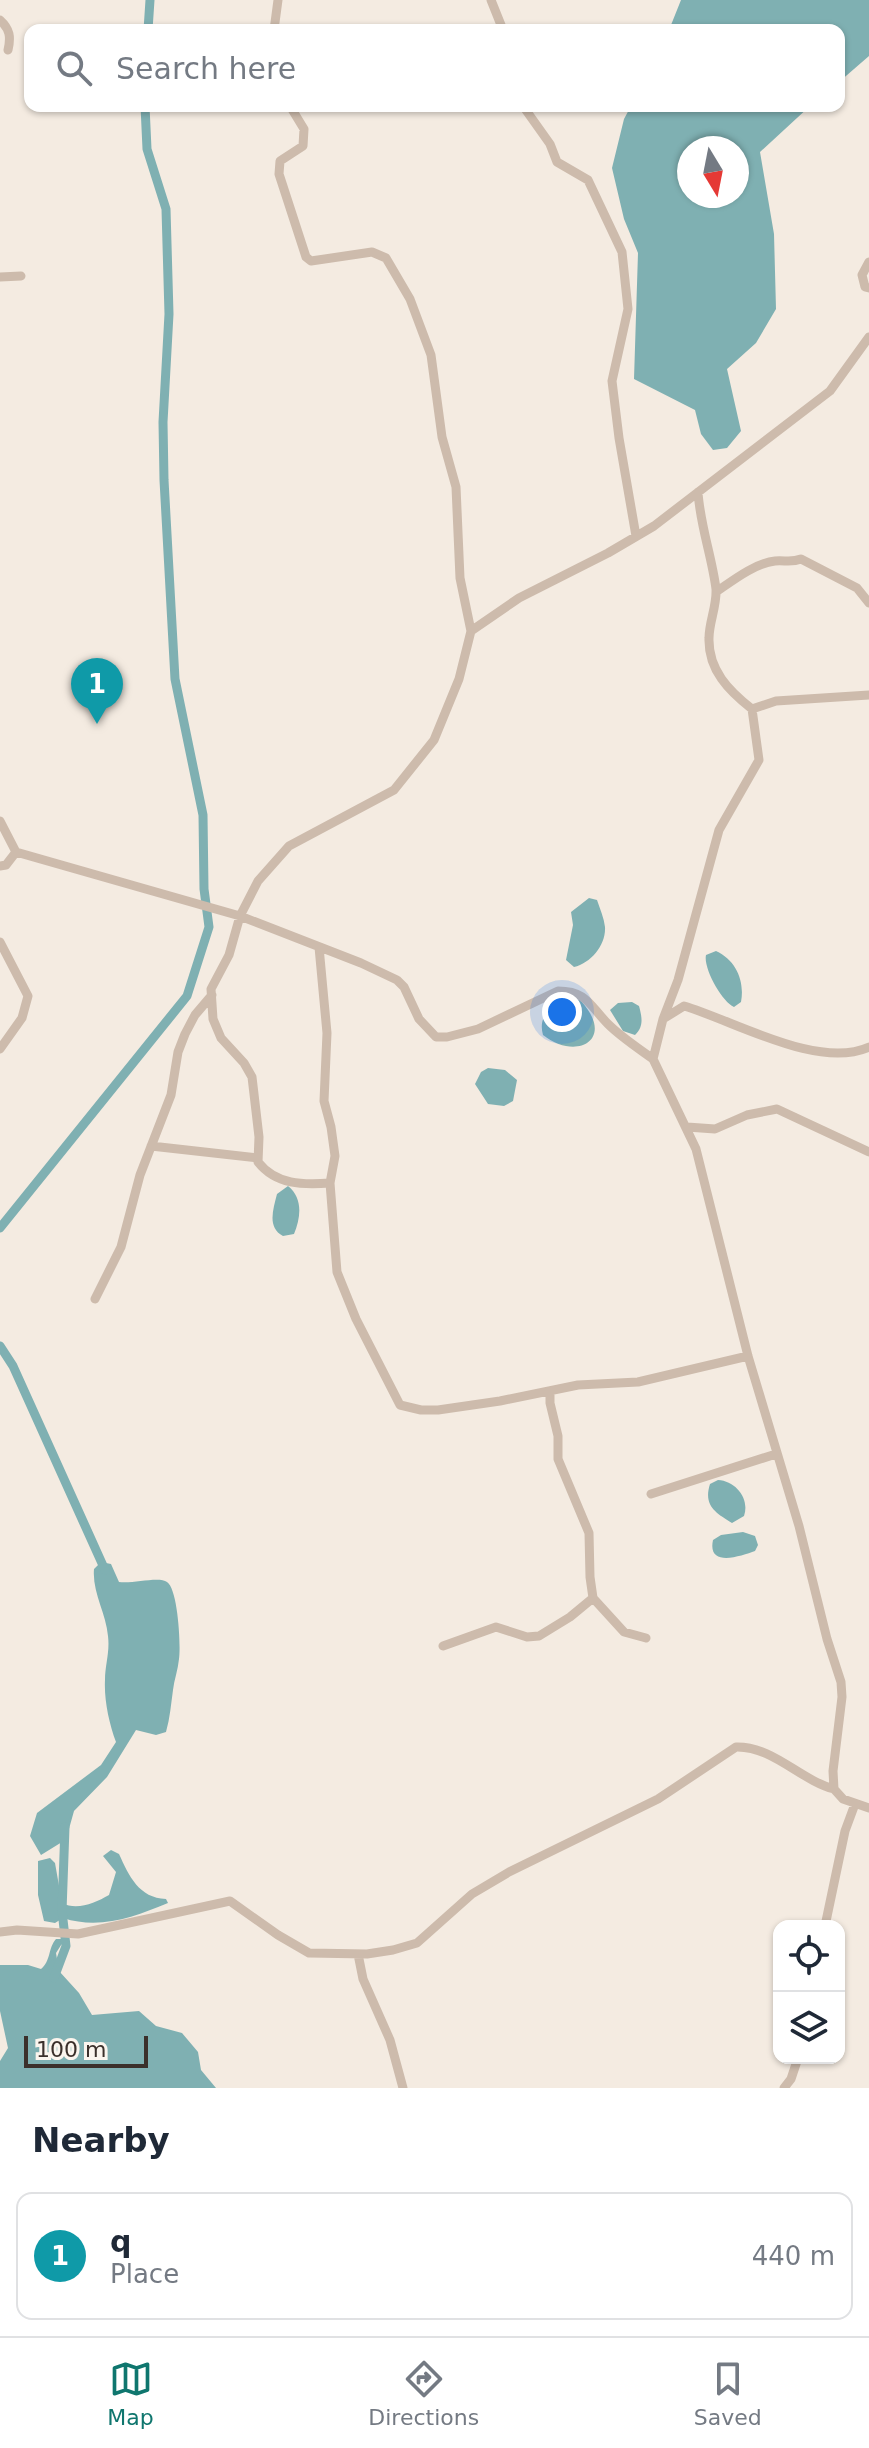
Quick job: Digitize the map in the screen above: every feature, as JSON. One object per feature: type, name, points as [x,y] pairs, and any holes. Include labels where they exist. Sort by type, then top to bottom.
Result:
[{"type":"street","points":[[275,24],[278,0]]},
{"type":"street","points":[[491,0],[501,24]]},
{"type":"street","points":[[0,20],[11,38],[8,50]]},
{"type":"street","points":[[294,112],[304,129],[303,146],[280,161],[279,174],[306,257],[311,261],[372,252],[386,258],[410,299],[431,355],[442,437],[456,487],[460,578],[471,631],[459,679],[434,740],[394,790],[289,846],[258,881],[240,916],[229,955],[211,989],[213,1019],[221,1038],[244,1063],[252,1077],[259,1137],[258,1162],[268,1175],[283,1181],[330,1183]]},
{"type":"street","points":[[527,112],[550,144],[557,162],[588,180],[622,252],[628,309],[612,381],[636,536]]},
{"type":"street","points":[[869,262],[862,275],[865,287],[869,288]]},
{"type":"street","points":[[0,277],[21,276]]},
{"type":"street","points":[[471,631],[519,598],[636,536],[698,492],[830,391],[869,337]]},
{"type":"street","points":[[653,1059],[719,830],[759,760],[752,709],[729,691],[717,673],[709,640],[716,592],[698,492]]},
{"type":"street","points":[[716,592],[762,565],[775,561],[791,563],[801,559],[857,588],[869,603]]},
{"type":"street","points":[[752,709],[776,701],[869,695]]},
{"type":"street","points":[[0,821],[16,852],[240,916],[397,980],[404,987],[425,1028],[436,1037],[478,1029],[558,991],[571,991],[583,996],[608,1025],[653,1059],[696,1149],[748,1356],[799,1526],[841,1682],[834,1789]]},
{"type":"street","points":[[0,866],[6,865],[16,852]]},
{"type":"street","points":[[0,942],[28,996],[22,1018],[0,1049]]},
{"type":"street","points":[[319,947],[327,1033],[324,1101],[335,1156],[330,1183],[337,1272],[356,1319],[400,1405],[438,1410],[578,1385],[638,1382],[748,1356]]},
{"type":"street","points":[[95,1299],[121,1247],[140,1175],[171,1095],[178,1052],[195,1015],[212,995]]},
{"type":"street","points":[[663,1019],[684,1006],[816,1052],[849,1053],[869,1047]]},
{"type":"street","points":[[687,1127],[715,1129],[747,1115],[777,1109],[869,1152]]},
{"type":"street","points":[[151,1146],[258,1158]]},
{"type":"street","points":[[550,1391],[558,1436],[558,1459],[589,1533],[593,1598],[624,1632],[646,1638]]},
{"type":"street","points":[[651,1494],[776,1454]]},
{"type":"street","points":[[443,1646],[496,1627],[527,1637],[539,1636],[593,1598]]},
{"type":"street","points":[[0,1932],[17,1930],[78,1934],[230,1901],[309,1953],[358,1954],[393,1950],[417,1943],[472,1894],[532,1858],[658,1799],[736,1747],[749,1747],[766,1754],[817,1785],[834,1789],[843,1799],[869,1808]]},
{"type":"street","points":[[826,1920],[845,1831],[855,1804]]},
{"type":"street","points":[[358,1954],[363,1979],[390,2040],[403,2088]]},
{"type":"street","points":[[784,2088],[796,2064]]},
{"type":"water","points":[[681,0],[869,0],[869,56],[845,77],[845,24],[671,24]]},
{"type":"water","points":[[628,112],[803,112],[760,152],[774,234],[776,309],[756,343],[727,369],[741,431],[727,448],[713,450],[701,434],[695,410],[634,379],[638,253],[624,219],[612,168]]},
{"type":"water","points":[[589,898],[597,900],[605,934],[596,952],[586,962],[574,967],[566,960],[573,925],[571,912]]},
{"type":"water","points":[[716,951],[729,960],[738,972],[742,994],[741,1002],[734,1007],[719,992],[707,968],[706,955]]},
{"type":"water","points":[[580,1000],[595,1026],[594,1035],[579,1046],[556,1043],[543,1035],[542,1028],[542,1021],[549,1011],[559,1003]]},
{"type":"water","points":[[632,1002],[639,1006],[641,1018],[640,1029],[635,1035],[623,1031],[610,1010],[618,1003]]},
{"type":"water","points":[[488,1068],[505,1070],[517,1080],[513,1101],[504,1106],[488,1104],[475,1084],[481,1072]]},
{"type":"water","points":[[288,1186],[296,1196],[299,1215],[294,1234],[283,1236],[275,1228],[273,1212],[277,1194]]},
{"type":"water","points":[[718,1480],[736,1487],[745,1503],[744,1516],[732,1523],[712,1508],[708,1498],[710,1484]]},
{"type":"water","points":[[743,1532],[755,1536],[758,1545],[755,1551],[726,1558],[715,1554],[713,1540],[721,1535]]},
{"type":"water","points":[[101,1562],[111,1564],[119,1582],[163,1580],[171,1587],[178,1618],[180,1652],[166,1732],[156,1735],[136,1730],[107,1777],[74,1811],[67,1836],[41,1855],[30,1836],[37,1813],[101,1765],[116,1742],[105,1695],[108,1636],[94,1578],[94,1569]]},
{"type":"water","points":[[111,1850],[119,1854],[131,1878],[142,1890],[166,1899],[168,1903],[130,1917],[104,1922],[63,1918],[55,1923],[44,1921],[38,1895],[38,1861],[50,1858],[55,1863],[62,1903],[80,1906],[109,1895],[116,1872],[103,1856]]},
{"type":"water","points":[[56,1939],[63,1942],[56,1953],[59,1971],[79,1993],[92,2015],[139,2011],[156,2026],[182,2033],[198,2052],[201,2070],[216,2088],[0,2088],[0,2061],[8,2048],[0,2011],[0,1965],[28,1965],[41,1969]]},
{"type":"waterway","points":[[148,24],[150,0]]},
{"type":"waterway","points":[[0,1228],[187,996],[209,927],[204,889],[203,815],[175,679],[164,480],[163,422],[169,314],[166,209],[147,149],[145,112]]},
{"type":"waterway","points":[[0,1346],[13,1366],[105,1570]]},
{"type":"waterway","points":[[54,1978],[66,1946],[62,1911],[65,1827]]},
{"type":"place","name":"q","points":[[97,724]]}]
